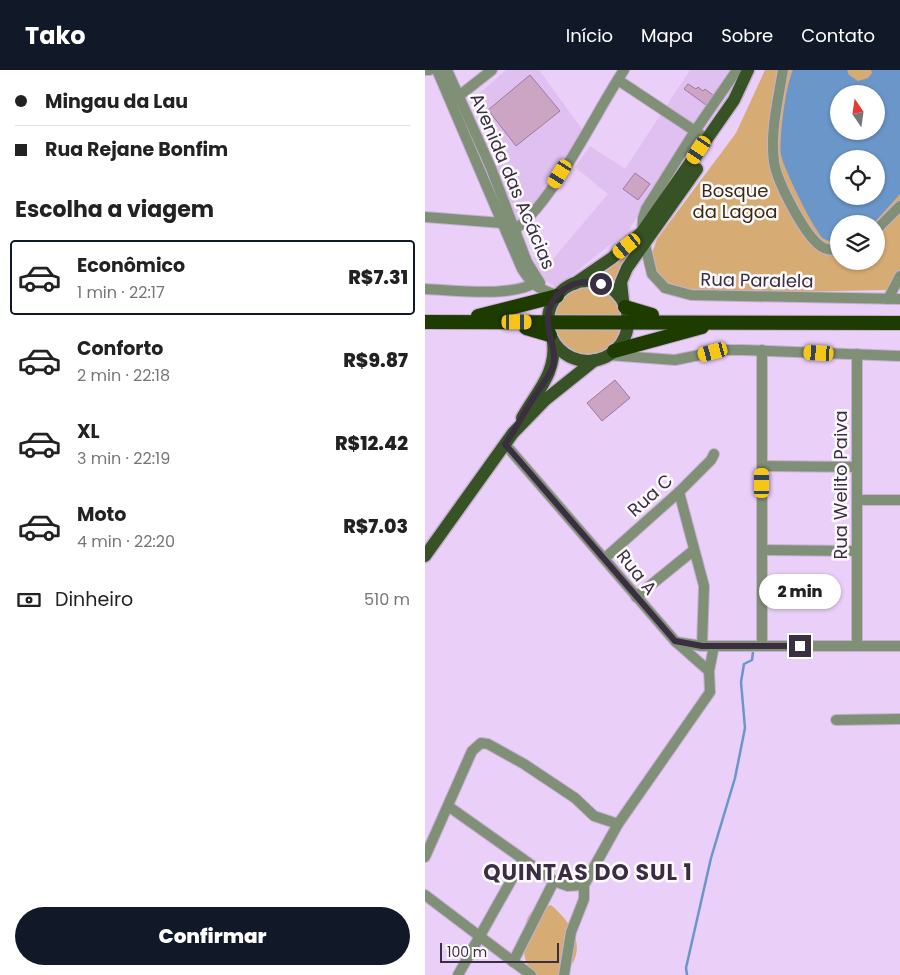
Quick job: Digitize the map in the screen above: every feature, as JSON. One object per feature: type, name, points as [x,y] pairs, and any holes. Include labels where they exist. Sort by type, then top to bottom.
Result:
[{"type":"highway","points":[[429,322],[499,312],[559,294]]},
{"type":"highway","points":[[429,322],[550,333],[625,310],[649,315],[730,321],[900,323]]},
{"type":"highway","points":[[611,354],[685,331],[730,321]]},
{"type":"main road","points":[[513,433],[545,400],[595,360],[611,354],[626,334],[623,276],[643,237],[734,100],[748,70]]},
{"type":"main road","points":[[425,556],[513,433],[551,370],[554,357],[550,333],[550,308],[559,294],[643,237],[680,195],[747,93],[757,70]]},
{"type":"main road","points":[[574,284],[588,281],[601,284],[613,290],[625,310]]},
{"type":"main road","points":[[550,333],[562,352],[574,359],[595,360]]},
{"type":"street","points":[[425,70],[430,70]]},
{"type":"street","name":"Avenida das Acácias","points":[[437,70],[456,98],[511,233],[527,262],[535,283],[559,294]]},
{"type":"street","name":"Avenida das Acácias","points":[[447,70],[502,223],[511,233]]},
{"type":"street","points":[[456,98],[492,70]]},
{"type":"street","points":[[511,233],[551,189],[624,70]]},
{"type":"street","points":[[643,237],[646,209],[695,131],[737,70]]},
{"type":"street","points":[[783,70],[773,142],[774,164],[801,222],[813,240],[824,248],[830,249]]},
{"type":"street","points":[[618,80],[707,139]]},
{"type":"street","points":[[885,221],[900,206]]},
{"type":"street","points":[[425,217],[502,223]]},
{"type":"street","name":"Rua Paralela","points":[[643,237],[652,274],[665,288],[678,293],[719,296],[900,299]]},
{"type":"street","points":[[888,299],[900,276]]},
{"type":"street","points":[[425,289],[505,290],[535,283]]},
{"type":"street","points":[[611,354],[675,360],[724,350],[900,356]]},
{"type":"street","points":[[762,350],[762,645]]},
{"type":"street","name":"Rua Welito Paiva","points":[[857,354],[857,646]]},
{"type":"street","name":"Rua A","points":[[505,444],[675,641],[709,671]]},
{"type":"street","name":"Rua C","points":[[605,558],[679,492],[711,460],[714,454]]},
{"type":"street","points":[[762,466],[857,467]]},
{"type":"street","points":[[679,492],[704,586],[702,646]]},
{"type":"street","points":[[857,500],[900,500]]},
{"type":"street","points":[[636,597],[694,550]]},
{"type":"street","points":[[762,550],[857,551]]},
{"type":"street","points":[[675,641],[702,646],[900,646]]},
{"type":"street","points":[[564,975],[571,932],[584,899],[583,885],[618,824],[707,698],[711,685],[709,671],[714,646]]},
{"type":"street","points":[[836,720],[900,719]]},
{"type":"street","points":[[425,857],[472,751],[481,742],[488,744],[539,774],[575,798],[594,816],[618,824]]},
{"type":"street","points":[[448,806],[522,861],[554,881],[568,886],[583,885]]},
{"type":"street","points":[[458,975],[522,861]]},
{"type":"street","points":[[513,962],[554,881]]},
{"type":"street","points":[[425,895],[479,938],[531,975]]},
{"type":"shaded area","points":[[506,70],[539,70],[587,136],[520,227],[472,100]]},
{"type":"shaded area","points":[[690,70],[737,70],[629,229],[556,288],[542,278],[533,256],[548,265],[608,194],[575,167],[590,146],[625,169]]},
{"type":"green space","name":"Bosque da Lagoa","points":[[765,70],[900,70],[900,277],[896,286],[886,290],[788,292],[680,289],[670,285],[655,273],[652,253],[657,239],[736,133]]},
{"type":"green space","points":[[638,240],[619,293],[600,281],[588,279]]},
{"type":"green space","points":[[585,286],[604,290],[618,303],[622,315],[552,316],[553,310],[563,296],[568,292]]},
{"type":"green space","points":[[551,327],[624,327],[614,345],[597,355],[588,356],[578,355],[560,345]]},
{"type":"green space","points":[[551,905],[571,928],[577,943],[577,950],[574,960],[564,975],[536,975],[528,966],[524,953],[525,927],[530,913],[535,909]]},
{"type":"water","points":[[793,70],[847,70],[849,75],[858,81],[868,78],[872,73],[871,70],[900,70],[900,194],[881,215],[830,215],[830,241],[824,239],[799,198],[781,154],[782,124]]},
{"type":"building","points":[[530,75],[560,111],[516,146],[488,110]]},
{"type":"building","points":[[688,84],[696,89],[698,87],[703,91],[705,89],[713,95],[706,105],[684,89]]},
{"type":"building","points":[[635,173],[650,184],[638,200],[623,189]]},
{"type":"building","points":[[615,380],[630,398],[602,421],[587,403]]},
{"type":"waterway","points":[[687,975],[686,968],[711,858],[735,778],[745,728],[741,682],[744,664],[752,660],[753,652]]},
{"type":"district","name":"QUINTAS DO SUL 1","points":[[588,872]]},
{"type":"route","points":[[601,284],[588,281],[574,284],[562,291],[553,302],[548,315],[554,350],[551,370],[505,444],[675,641],[702,646],[800,646]]}]
